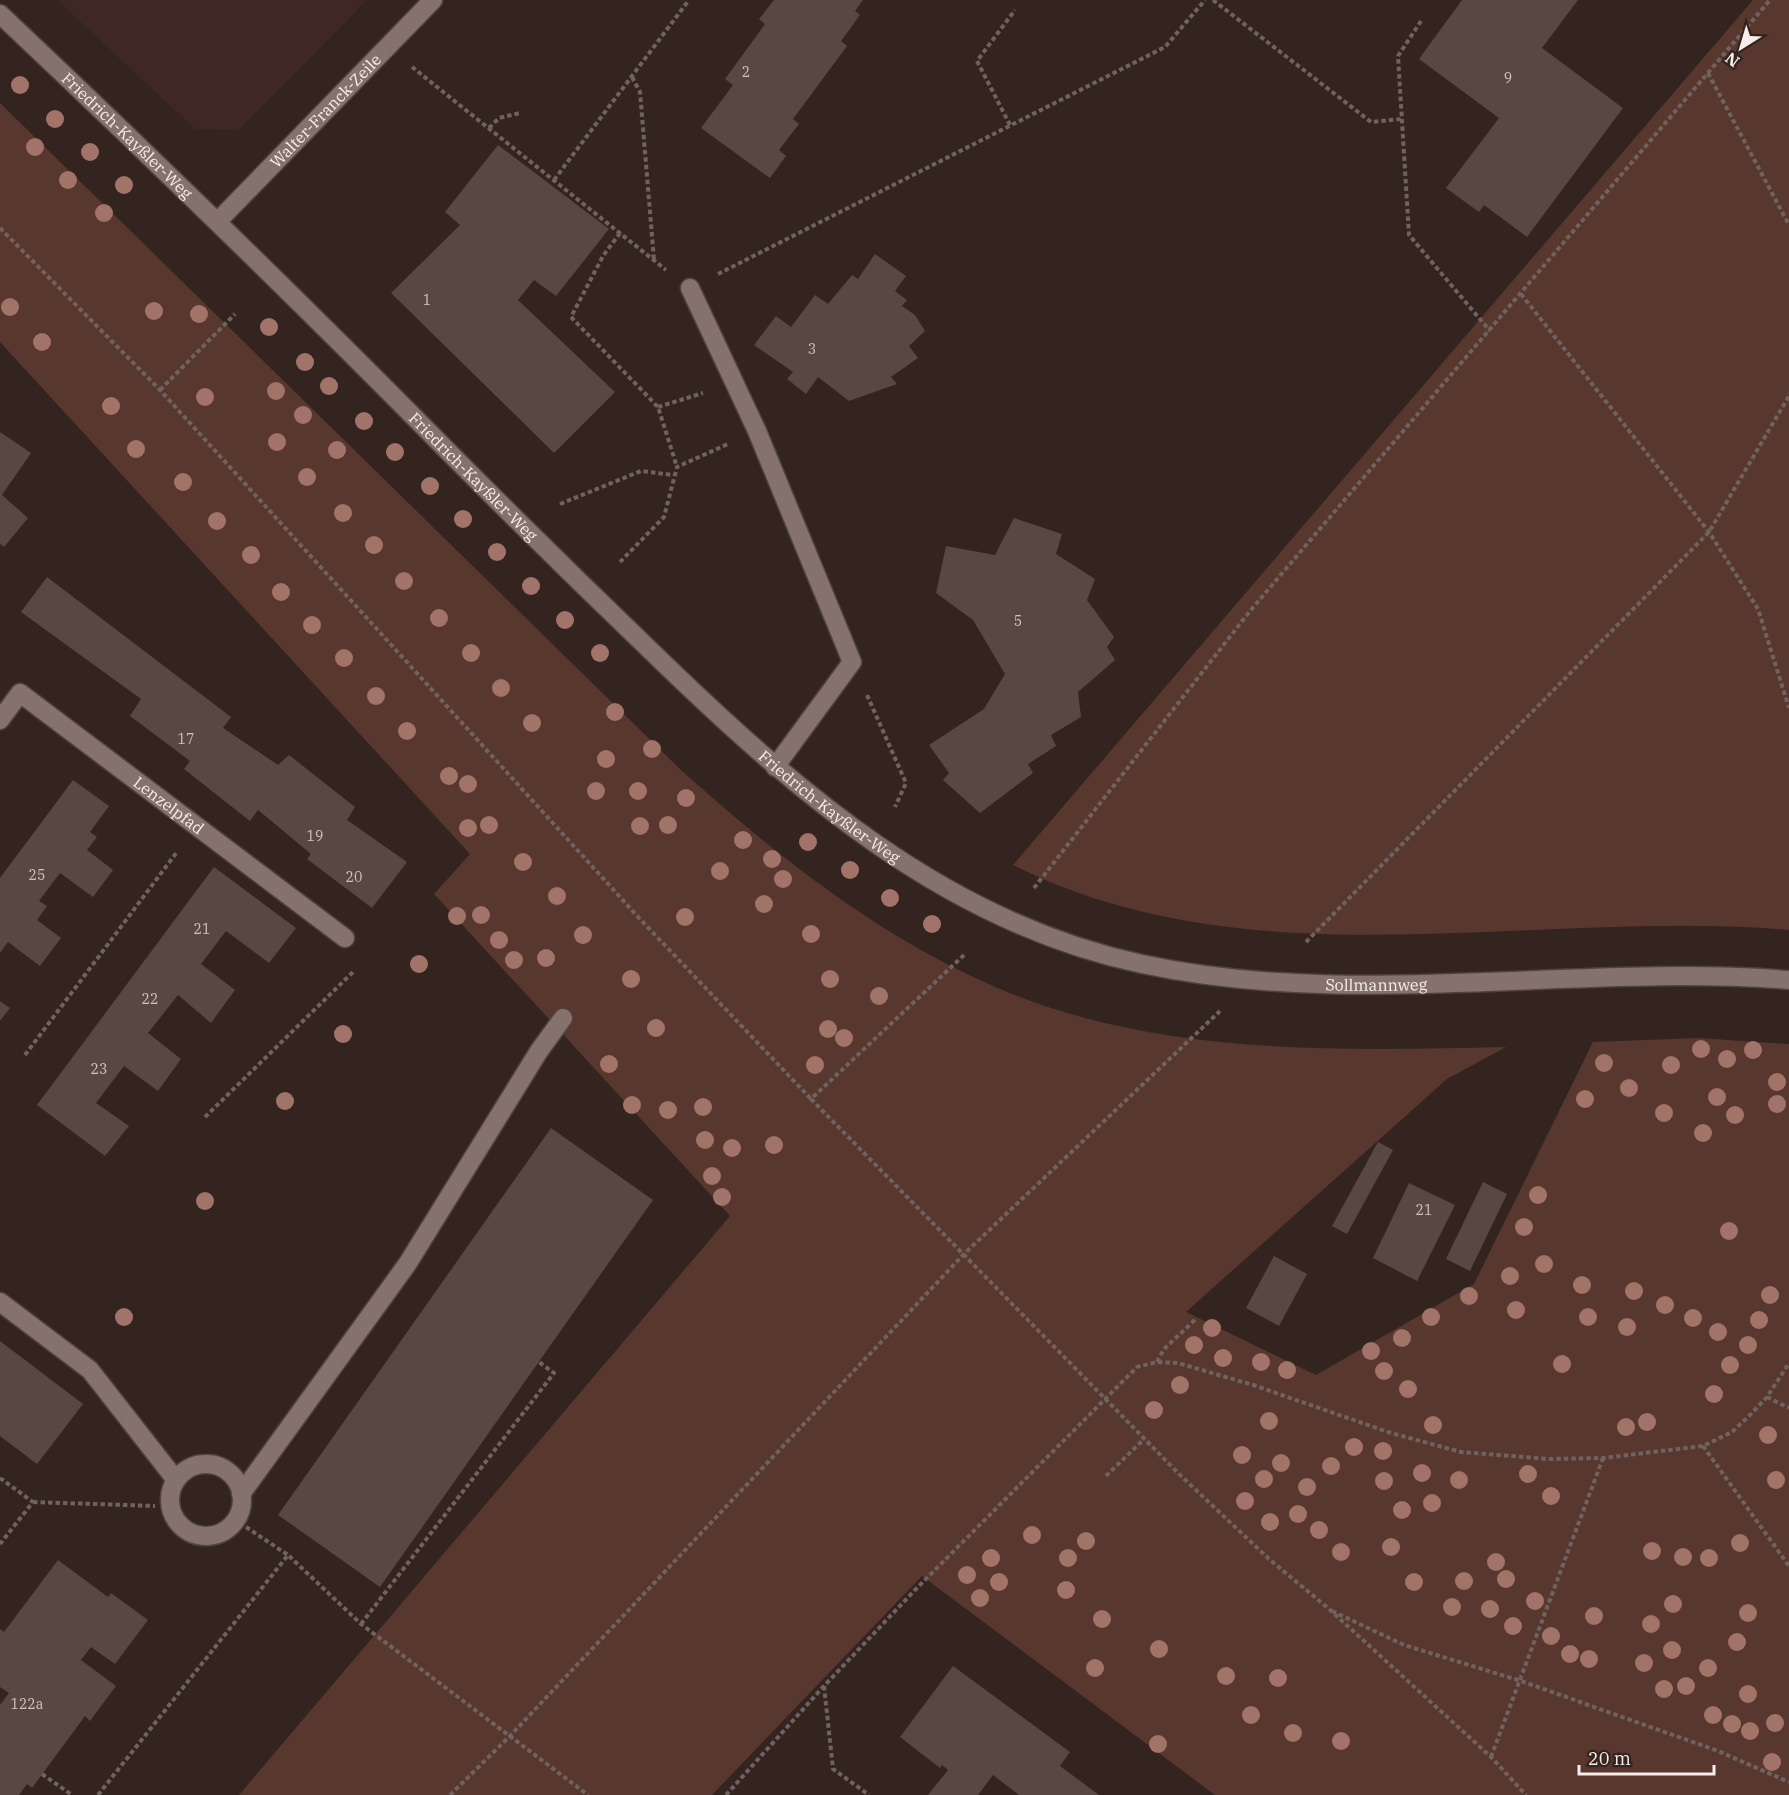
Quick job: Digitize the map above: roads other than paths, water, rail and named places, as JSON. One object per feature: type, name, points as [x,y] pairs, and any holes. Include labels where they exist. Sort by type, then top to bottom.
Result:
[{"type":"street","name":"Walter-Franck-Zeile","points":[[218,221],[433,0]]},
{"type":"street","name":"Friedrich-Kayßler-Weg","points":[[0,14],[218,221],[560,564],[775,767],[870,841],[974,905]]},
{"type":"street","points":[[690,288],[757,431],[852,662],[775,767]]},
{"type":"street","name":"Lenzelpfad","points":[[0,720],[20,693],[345,938]]},
{"type":"street","name":"Sollmannweg","points":[[974,905],[1041,935],[1094,953],[1147,966],[1253,979],[1351,986],[1668,974],[1789,980]]},
{"type":"street","points":[[241,1494],[408,1263],[539,1051],[563,1018]]},
{"type":"street","points":[[0,1302],[90,1370],[176,1480]]},
{"type":"street","points":[[208,1464],[230,1473],[241,1494],[242,1503],[236,1521],[216,1534],[192,1533],[182,1527],[171,1507],[170,1497],[176,1480],[196,1465],[208,1464]]}]
